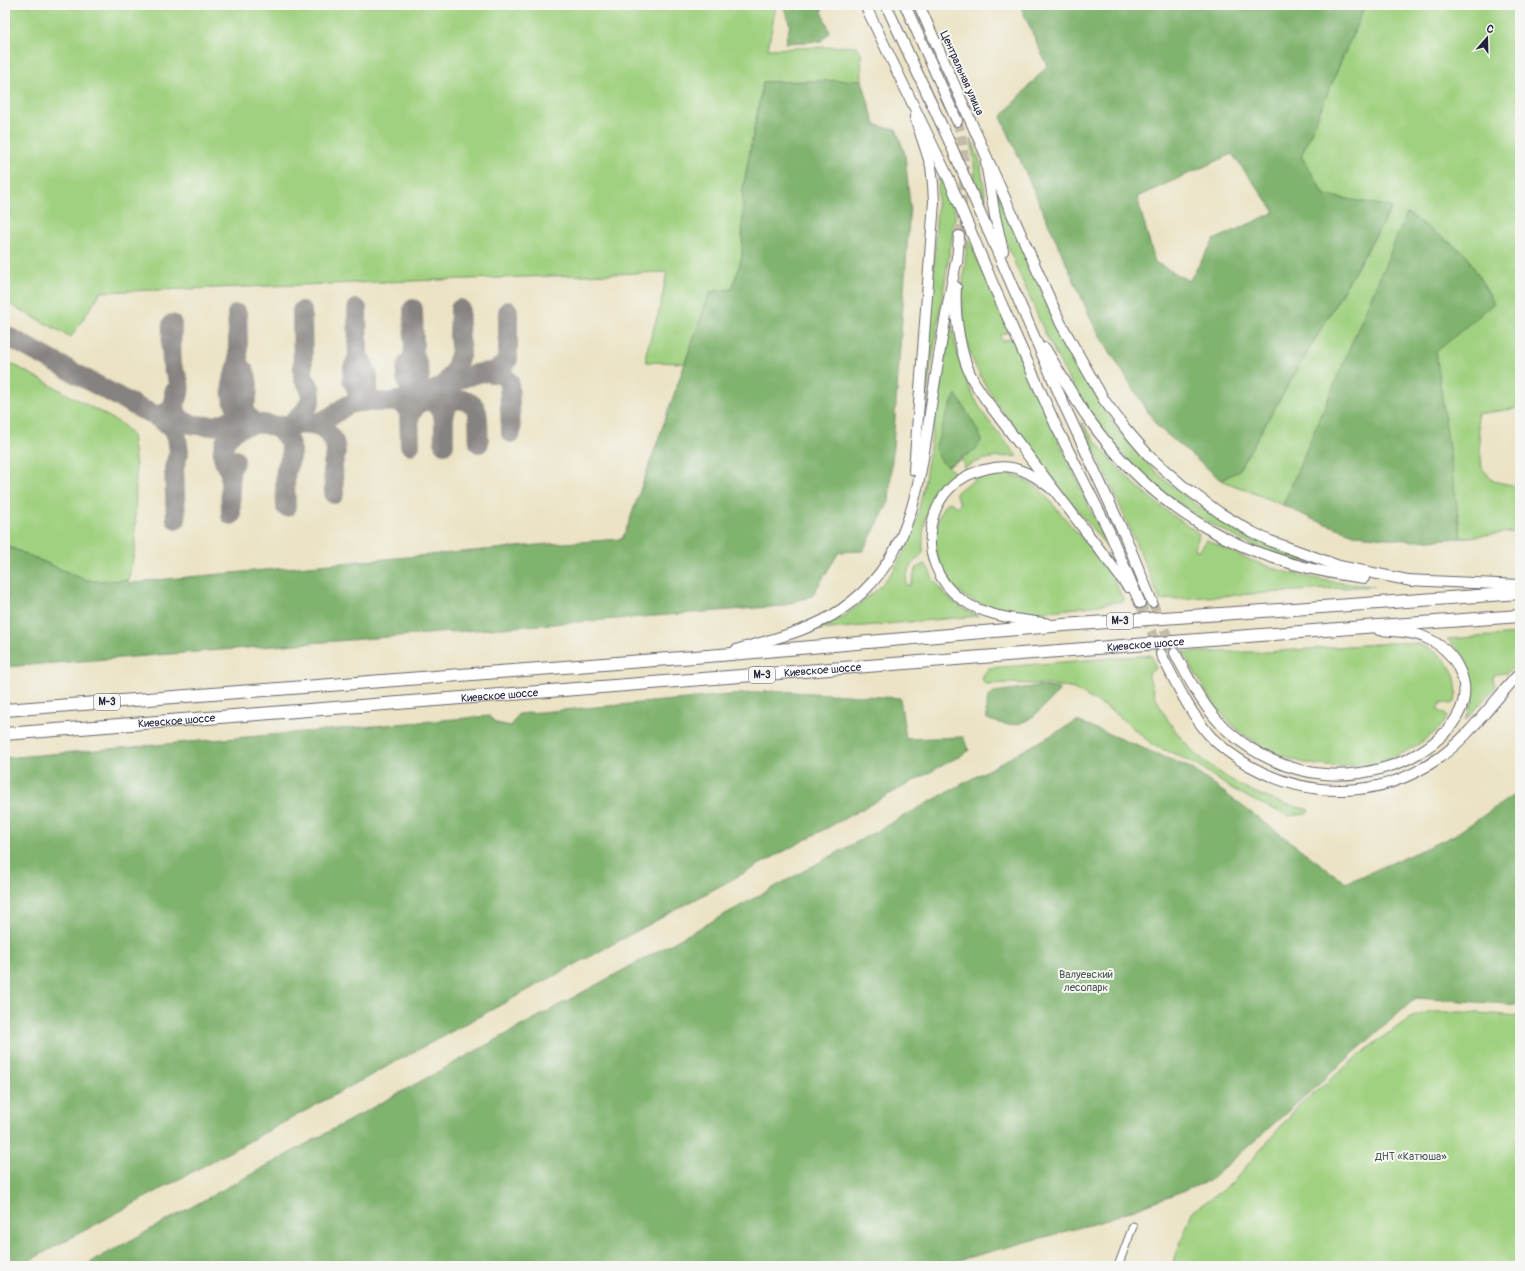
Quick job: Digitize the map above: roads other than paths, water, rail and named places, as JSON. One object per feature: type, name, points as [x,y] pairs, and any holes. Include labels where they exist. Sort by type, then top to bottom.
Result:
[{"type":"highway","name":"Киевское шоссе","points":[[5,710],[720,655],[1064,625],[1520,593]]},
{"type":"highway","name":"Киевское шоссе","points":[[5,734],[1520,616]]},
{"type":"main road","points":[[865,5],[948,177],[995,289],[1056,426],[1109,531],[1140,603],[986,400],[974,380],[966,359],[956,318],[955,296],[959,236]]},
{"type":"main road","points":[[886,5],[949,141],[1152,602]]},
{"type":"main road","points":[[905,5],[957,122]]},
{"type":"main road","name":"Центральная улица","points":[[918,5],[984,151]]},
{"type":"main road","points":[[907,92],[929,161],[934,184],[934,202],[911,510]]},
{"type":"main road","points":[[984,151],[996,220],[1009,277]]},
{"type":"main road","points":[[984,151],[1061,324],[1104,400],[1125,428],[1150,457],[1182,485],[1220,513],[1247,530],[1270,541],[1338,566],[1412,580]]},
{"type":"main road","points":[[720,655],[814,626],[825,620],[847,606],[872,583],[888,562],[900,541],[911,510],[921,466],[946,312],[957,257]]},
{"type":"main road","points":[[1028,323],[1087,417],[1112,448],[1154,490],[1194,520],[1237,545],[1296,566],[1347,576],[1374,579],[1520,585]]},
{"type":"main road","points":[[1175,653],[1199,696],[1214,717],[1229,732],[1246,745],[1275,761],[1304,771],[1338,775],[1367,772],[1387,767],[1405,760],[1425,749],[1437,740],[1450,728],[1458,715],[1462,705],[1464,688],[1458,666],[1449,654],[1437,644],[1418,635],[1364,627]]},
{"type":"main road","points":[[1161,654],[1185,702],[1212,738],[1221,746],[1239,760],[1277,779],[1304,787],[1329,790],[1371,788],[1389,783],[1427,767],[1445,754],[1474,728],[1520,673]]},
{"type":"street","points":[[1057,493],[1034,476],[1015,468],[997,467],[973,473],[956,484],[942,500],[932,523],[930,543],[934,564],[940,578],[950,590],[963,601],[974,607],[994,614],[1064,625]]},
{"type":"street","points":[[1118,1266],[1133,1226]]},
{"type":"tunnel","points":[[957,121],[961,135],[964,164],[959,236]]},
{"type":"tunnel","points":[[1152,602],[1173,649]]},
{"type":"tunnel","points":[[1140,603],[1161,654]]},
{"type":"park label","name":"Валуевский лесопарк","points":[[1086,980]]},
{"type":"park label","name":"ДНТ «Катюша»","points":[[1411,1156]]}]
